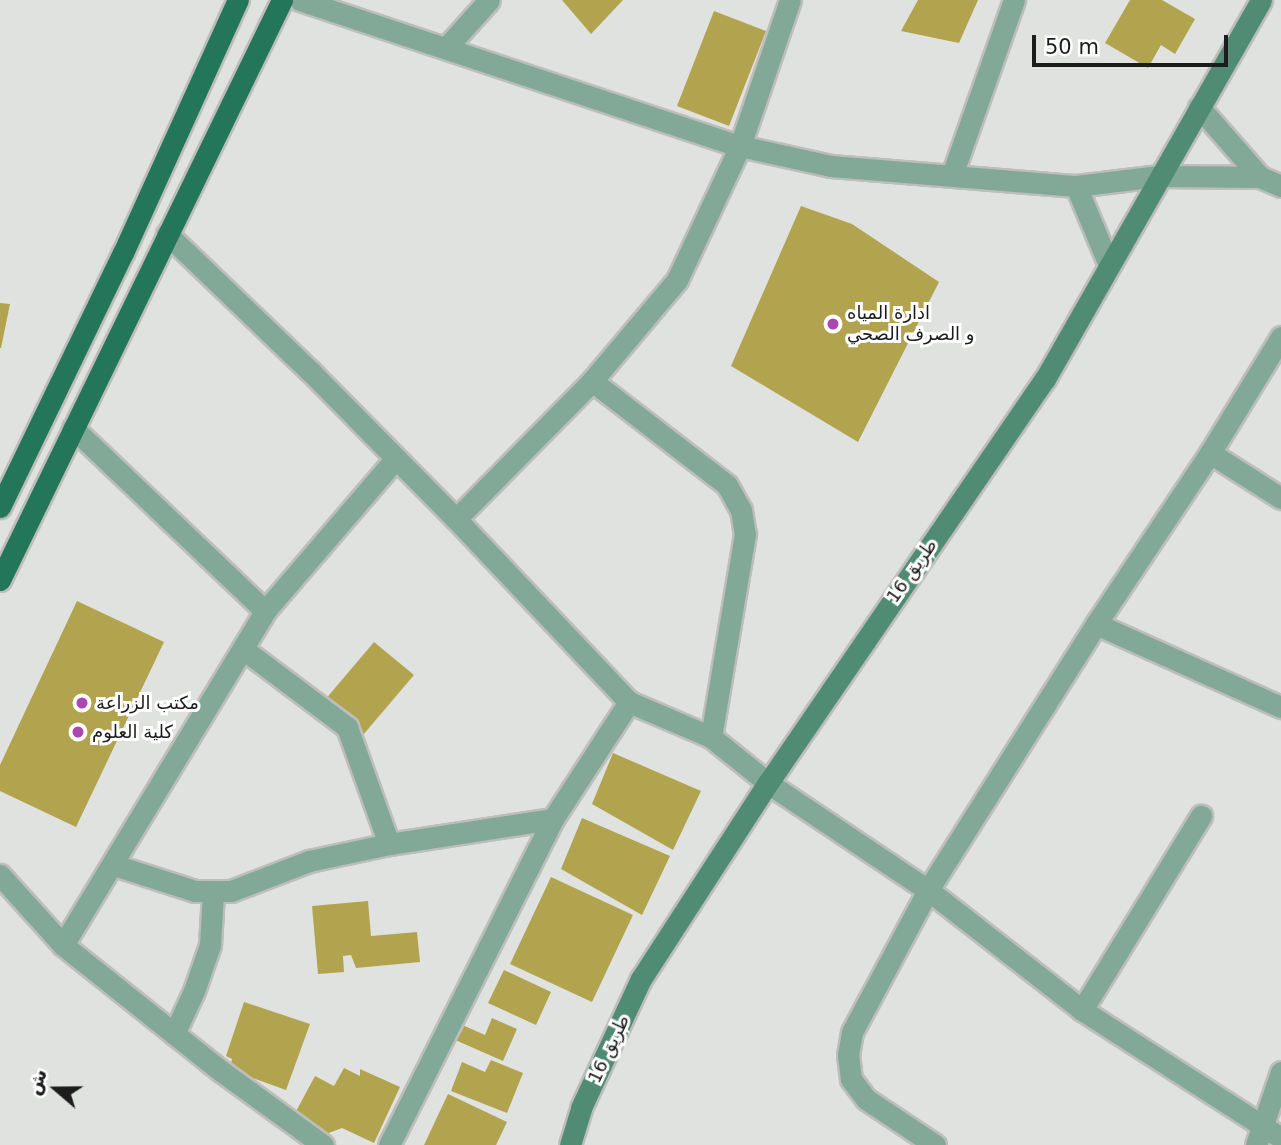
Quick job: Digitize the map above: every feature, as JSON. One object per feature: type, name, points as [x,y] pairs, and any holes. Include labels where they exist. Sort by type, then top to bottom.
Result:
[{"type":"main road","points":[[1,501],[123,253],[238,0]]},
{"type":"main road","points":[[0,580],[282,0]]},
{"type":"street","points":[[300,0],[740,146],[831,166],[1076,186],[1159,176],[1260,177],[1281,186]]},
{"type":"street","points":[[446,48],[489,0]]},
{"type":"street","points":[[456,519],[592,381],[677,280],[740,146],[790,0]]},
{"type":"street","points":[[952,175],[1014,0]]},
{"type":"street","name":"طريق 16","points":[[570,1145],[582,1108],[641,979],[768,783],[1045,379],[1261,0]]},
{"type":"street","points":[[1199,107],[1260,177]]},
{"type":"street","points":[[1076,186],[1109,265]]},
{"type":"street","points":[[167,234],[396,458],[629,702],[711,737],[768,783],[928,890],[1082,1010],[1272,1131]]},
{"type":"street","points":[[935,1145],[866,1099],[851,1079],[848,1055],[852,1032],[928,890],[1096,624],[1210,453],[1281,337]]},
{"type":"street","points":[[592,381],[727,485],[741,510],[746,534],[711,737]]},
{"type":"street","points":[[73,428],[265,611]]},
{"type":"street","points":[[1210,453],[1281,498]]},
{"type":"street","points":[[63,945],[114,865],[265,611],[396,458]]},
{"type":"street","points":[[1096,624],[1281,707]]},
{"type":"street","points":[[243,649],[347,727],[389,844]]},
{"type":"street","points":[[389,1145],[553,819],[629,702]]},
{"type":"street","points":[[1082,1010],[1201,816]]},
{"type":"street","points":[[114,865],[195,891],[213,893],[231,891],[309,861],[389,844],[553,819]]},
{"type":"street","points":[[0,875],[63,945],[174,1034],[323,1145]]},
{"type":"street","points":[[174,1034],[194,991],[210,945],[213,893]]},
{"type":"street","points":[[1256,1145],[1272,1131],[1281,1072]]},
{"type":"building","points":[[562,0],[623,0],[591,34]]},
{"type":"building","points":[[918,0],[978,0],[959,43],[901,31]]},
{"type":"building","points":[[1130,0],[1162,0],[1195,19],[1175,54],[1161,45],[1148,68],[1105,43]]},
{"type":"building","points":[[714,11],[766,31],[729,126],[677,106]]},
{"type":"building","name":"ادارة المياه و الصرف الصحي","points":[[801,206],[852,224],[939,282],[858,442],[731,366]]},
{"type":"building","points":[[0,303],[10,304],[1,348],[0,348]]},
{"type":"building","name":"مكتب الزراعة","points":[[77,601],[164,642],[76,827],[0,791],[0,765]]},
{"type":"building","points":[[374,642],[414,675],[363,735],[324,701]]},
{"type":"building","points":[[613,753],[701,791],[673,850],[592,804]]},
{"type":"building","points":[[582,818],[670,856],[642,915],[561,869]]},
{"type":"building","points":[[551,877],[633,915],[592,1002],[510,964]]},
{"type":"building","points":[[368,901],[371,936],[417,932],[420,962],[356,968],[351,955],[343,956],[344,972],[318,974],[312,906]]},
{"type":"building","points":[[504,970],[551,992],[536,1025],[488,1003]]},
{"type":"building","points":[[244,1002],[310,1024],[286,1090],[230,1070],[232,1059],[226,1056]]},
{"type":"building","points":[[492,1018],[517,1029],[503,1061],[453,1039],[460,1024],[485,1035]]},
{"type":"building","points":[[491,1060],[523,1073],[507,1113],[451,1091],[462,1062],[485,1072]]},
{"type":"building","points":[[344,1068],[360,1076],[360,1069],[400,1087],[374,1143],[342,1128],[326,1134],[293,1117],[315,1076],[334,1086]]},
{"type":"building","points":[[448,1094],[507,1122],[496,1145],[424,1145]]},
{"type":"place","name":"ادارة المياه و الصرف الصحي","points":[[833,324]]},
{"type":"place","name":"مكتب الزراعة","points":[[82,703]]},
{"type":"place","name":"كلية العلوم","points":[[78,732]]}]
